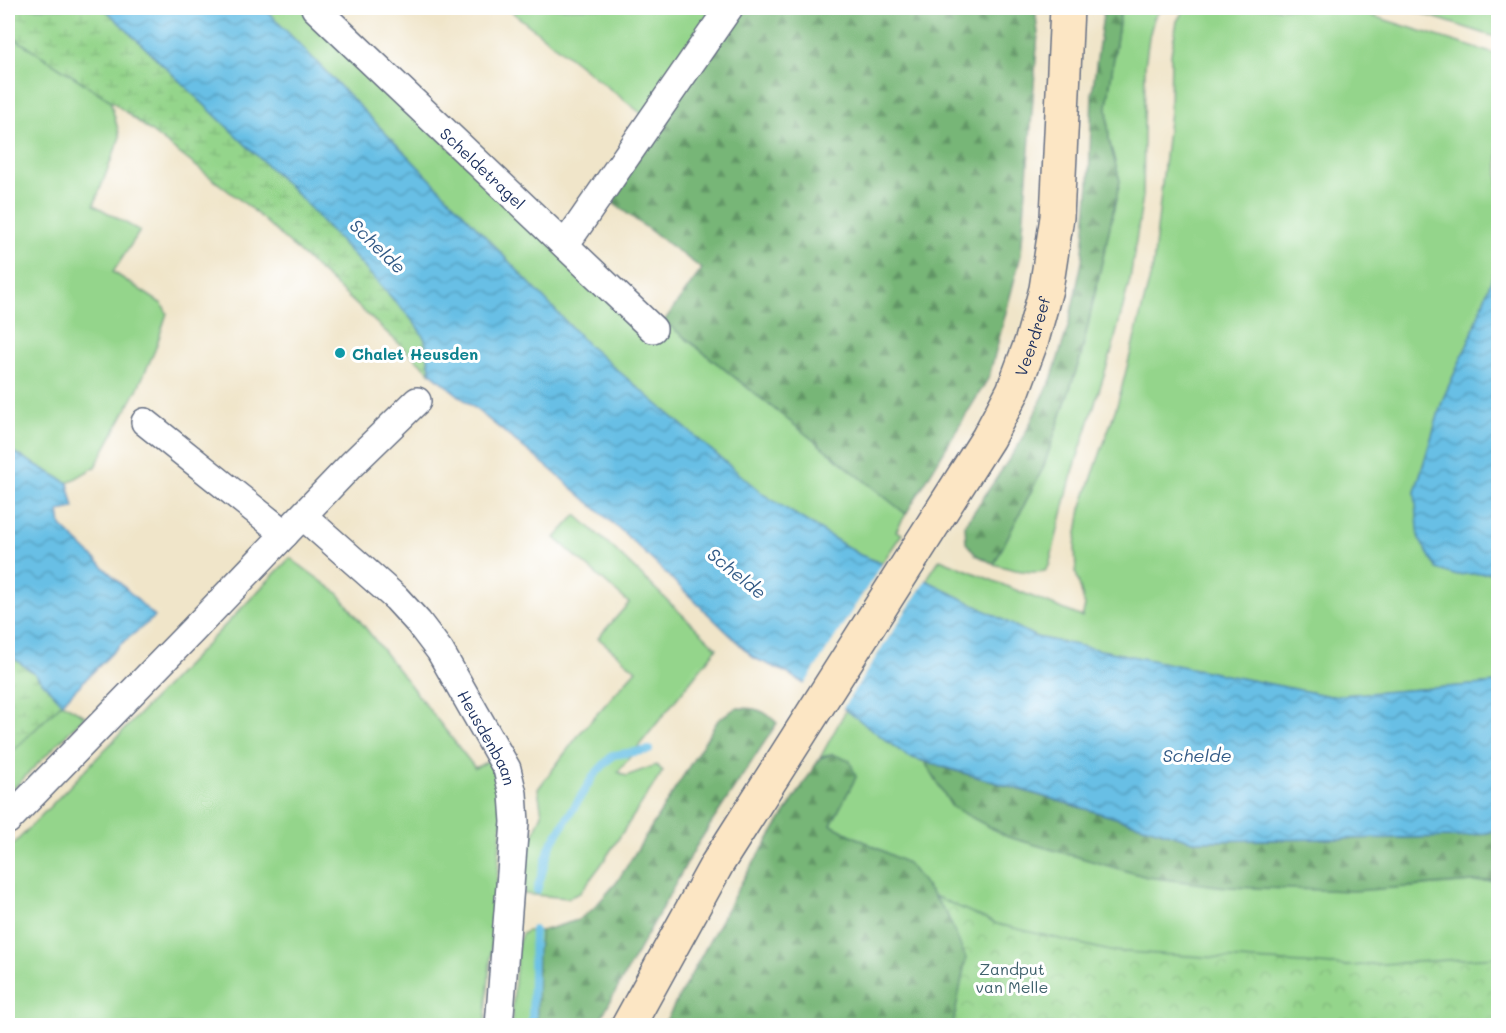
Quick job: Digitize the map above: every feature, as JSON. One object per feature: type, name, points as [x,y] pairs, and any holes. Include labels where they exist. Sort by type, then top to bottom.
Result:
[{"type":"main road","name":"Veerdreef","points":[[628,1026],[717,864],[946,506],[988,438],[1013,391],[1032,340],[1046,289],[1057,217],[1067,8]]},
{"type":"street","name":"Scheldetragel","points":[[315,8],[653,329]]},
{"type":"street","points":[[565,245],[729,8]]},
{"type":"street","points":[[8,820],[351,465],[417,401]]},
{"type":"street","name":"Heusdenbaan","points":[[145,422],[396,598],[440,651],[507,770],[513,794],[515,822],[499,1026]]},
{"type":"green space","points":[[8,8],[104,8],[300,197],[414,322],[425,339],[431,373],[253,210],[110,100],[8,34]]},
{"type":"green space","points":[[264,8],[304,8],[647,337],[664,321],[906,514],[896,531],[902,534],[882,563],[860,555],[764,495],[589,346]]},
{"type":"green space","points":[[507,8],[721,8],[647,118]]},
{"type":"green space","points":[[737,8],[1035,8],[1038,33],[1021,255],[989,377],[906,514],[664,321],[702,269],[605,197]]},
{"type":"green space","points":[[1104,8],[1121,8],[1107,106],[1109,140],[1120,181],[1081,356],[1043,468],[994,564],[976,555],[966,543],[965,525],[1022,440],[1051,380],[1068,327],[1082,262],[1089,183],[1092,94]]},
{"type":"green space","points":[[1121,8],[1162,8],[1154,18],[1145,66],[1143,196],[1130,279],[1112,350],[1071,478],[1049,566],[1045,571],[1019,570],[994,564],[1043,468],[1081,356],[1120,181],[1109,140],[1107,106]]},
{"type":"green space","points":[[1185,8],[1347,8],[1498,55],[1498,270],[1494,272],[1470,339],[1443,399],[1415,492],[1454,575],[1498,572],[1498,683],[1330,696],[1036,637],[926,580],[940,559],[1082,617],[1085,606],[1076,573],[1075,545],[1081,509],[1118,402],[1153,266],[1170,111],[1171,54],[1177,21]]},
{"type":"green space","points":[[1403,8],[1498,8],[1498,38],[1408,9]]},
{"type":"green space","points":[[8,34],[110,100],[120,137],[94,205],[140,231],[113,272],[162,304],[167,313],[155,350],[137,390],[95,467],[68,483],[8,449]]},
{"type":"green space","points":[[576,515],[717,648],[618,772],[626,776],[656,765],[663,771],[601,865],[580,893],[568,898],[524,894],[528,848],[542,814],[538,789],[580,733],[636,670],[598,638],[629,603],[555,538]]},
{"type":"green space","points":[[290,558],[339,594],[475,768],[490,760],[501,791],[502,819],[485,1025],[8,1025],[8,850]]},
{"type":"green space","points":[[8,654],[62,703],[85,716],[8,794]]},
{"type":"green space","points":[[8,654],[34,673],[62,703],[8,756]]},
{"type":"green space","points":[[736,708],[759,710],[777,723],[697,845],[597,1025],[537,1025],[538,952],[541,931],[578,920],[593,909],[617,882],[718,720]]},
{"type":"green space","points":[[846,710],[907,756],[925,762],[952,807],[1410,887],[1498,880],[1498,1025],[953,1025],[909,864],[831,825],[856,777],[832,754],[820,758]]},
{"type":"green space","points":[[832,754],[850,761],[856,777],[831,825],[909,864],[947,914],[966,958],[953,1025],[663,1026],[744,878],[820,758]]},
{"type":"green space","points":[[925,762],[1194,841],[1461,837],[1498,831],[1498,880],[1354,891],[1226,887],[1147,877],[1008,837],[952,807]]},
{"type":"green space","name":"Zandput van Melle","points":[[934,896],[997,924],[1110,951],[1349,966],[1498,957],[1498,1025],[953,1025],[966,958],[947,914]]},
{"type":"green space","points":[[527,931],[541,931],[538,952],[537,1025],[511,1026],[518,944],[522,934]]},
{"type":"water","name":"Schelde","points":[[104,8],[264,8],[589,346],[764,495],[860,555],[926,580],[1036,637],[1330,696],[1498,683],[1498,831],[1461,837],[1194,841],[907,756],[846,710],[787,673],[754,658],[624,533],[549,468],[431,373],[425,339],[414,322],[300,197]]},
{"type":"water","points":[[1498,270],[1498,572],[1454,575],[1437,569],[1419,539],[1415,492],[1443,399],[1470,339],[1494,272]]},
{"type":"water","points":[[8,449],[68,483],[74,508],[59,511],[61,526],[155,617],[121,644],[62,703],[34,673],[8,654]]},
{"type":"pier","points":[[884,561],[928,577],[841,711],[803,687]]},
{"type":"waterway","points":[[537,890],[550,846],[594,775],[613,755],[649,750]]},
{"type":"waterway","points":[[532,1026],[534,930]]},
{"type":"place","name":"Chalet Heusden","points":[[340,353]]}]
